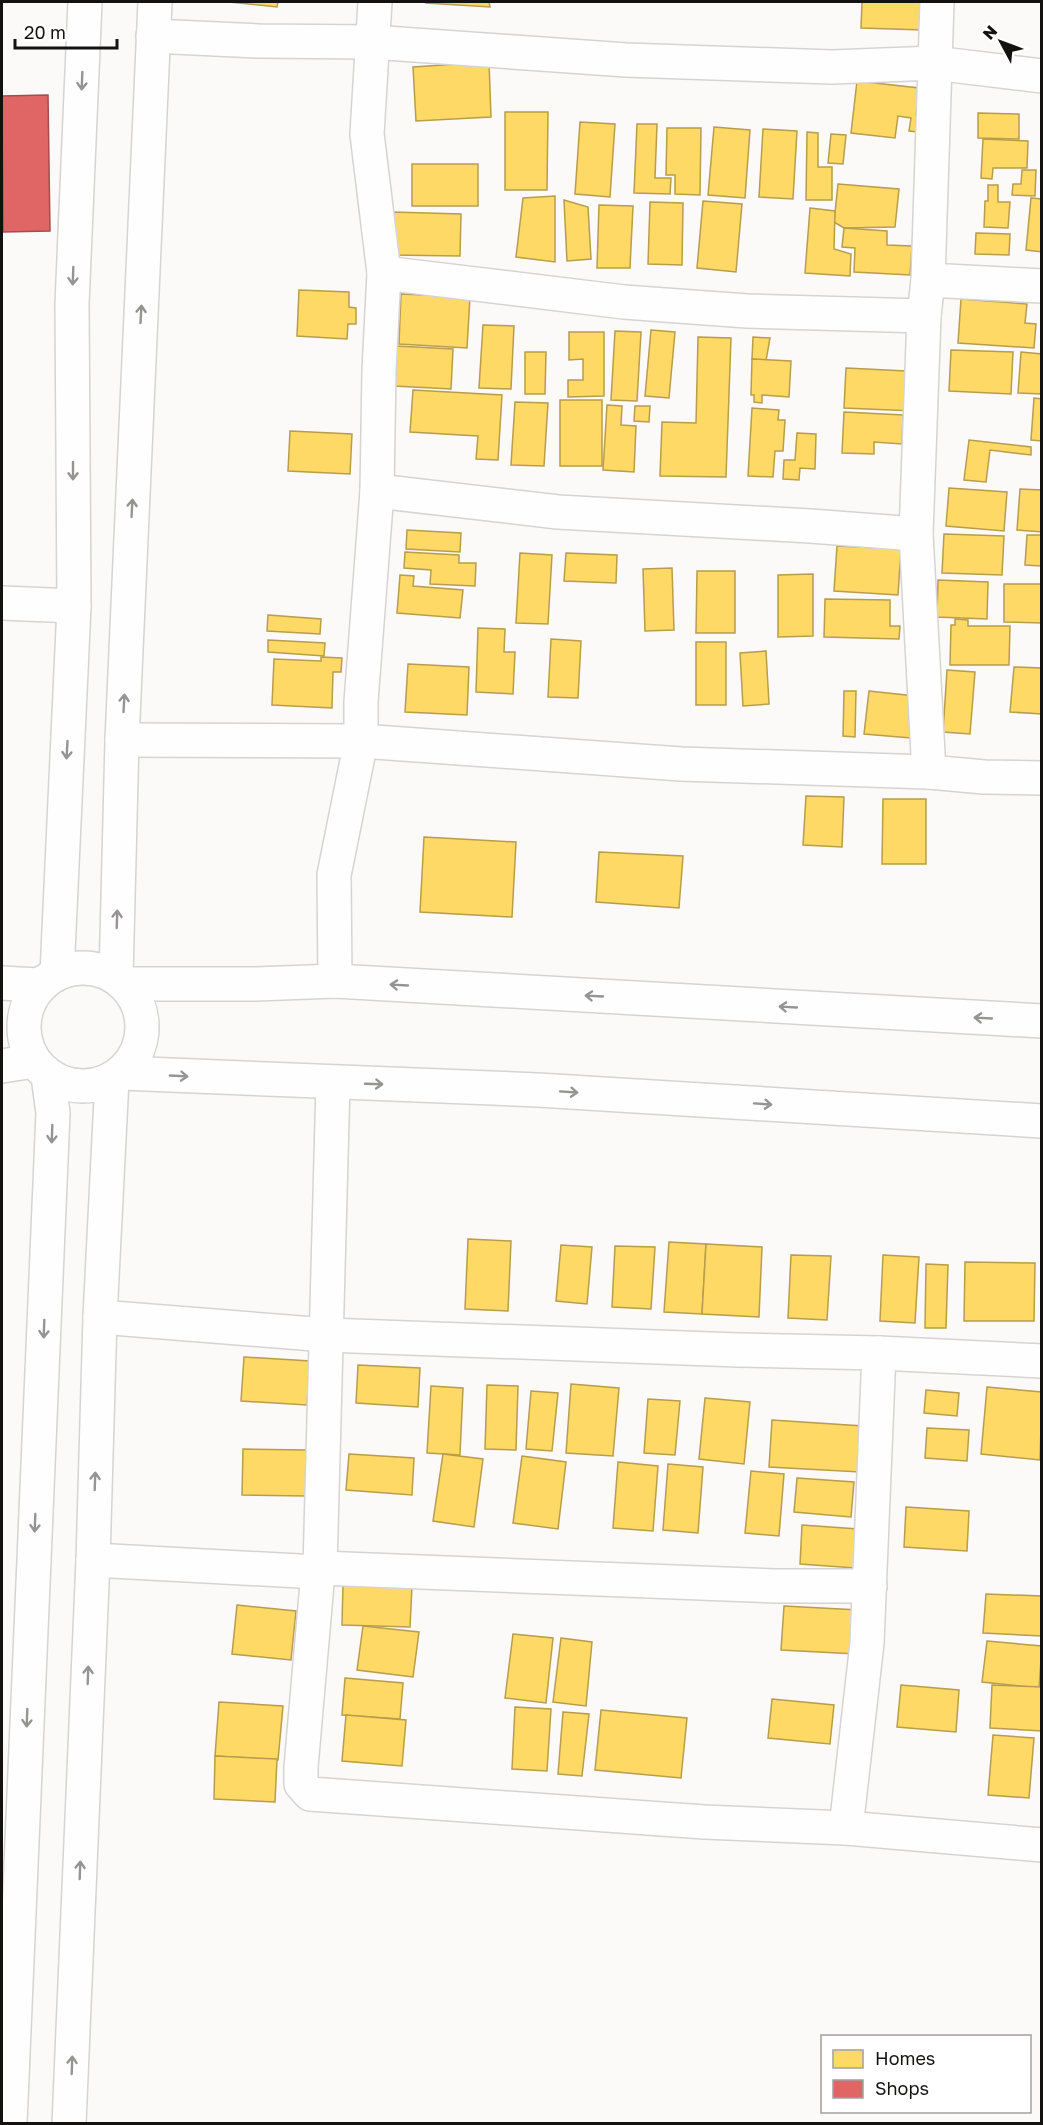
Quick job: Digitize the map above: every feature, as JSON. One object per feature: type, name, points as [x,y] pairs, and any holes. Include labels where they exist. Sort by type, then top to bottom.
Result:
[{"type":"street","points":[[10,2124],[53,1113],[41,1068],[26,1043],[24,1023],[35,993],[52,978],[74,606],[72,303],[85,2]]},
{"type":"street","points":[[120,981],[122,740],[155,2]]},
{"type":"street","points":[[334,981],[334,875],[361,741],[361,702],[377,491],[379,370],[384,273],[367,134],[375,2]]},
{"type":"street","points":[[929,772],[916,534],[924,316],[928,280],[937,2]]},
{"type":"street","points":[[153,36],[259,41],[372,42],[637,60],[832,67],[934,63],[1041,76]]},
{"type":"street","points":[[384,273],[624,302],[747,311],[924,316]]},
{"type":"street","points":[[928,280],[1041,286]]},
{"type":"street","points":[[377,491],[558,512],[916,534]]},
{"type":"street","points":[[2,603],[74,606]]},
{"type":"street","points":[[122,740],[361,741],[681,764],[1041,778]]},
{"type":"street","points":[[2,983],[37,985],[71,969],[87,968],[102,971],[120,981],[135,997],[141,1013],[142,1029],[140,1046],[132,1061],[116,1076],[96,1085],[80,1087],[63,1083],[41,1068],[2,1066]]},
{"type":"street","points":[[120,981],[256,984],[334,981],[1041,1021]]},
{"type":"street","points":[[2,997],[24,1023]]},
{"type":"street","points":[[116,1076],[538,1090],[1041,1121]]},
{"type":"street","points":[[69,2124],[93,1560],[100,1317],[116,1076]]},
{"type":"street","points":[[333,1083],[319,1570],[301,1767],[302,1784],[310,1794],[704,1822],[846,1828],[1041,1845]]},
{"type":"street","points":[[100,1317],[327,1335],[879,1353],[1041,1361]]},
{"type":"street","points":[[846,1828],[867,1643],[879,1353]]},
{"type":"street","points":[[93,1560],[764,1586],[870,1586]]},
{"type":"building: Homes","points":[[229,2],[278,2],[277,7]]},
{"type":"building: Homes","points":[[489,2],[490,7],[426,3]]},
{"type":"building: Homes","points":[[862,2],[924,2],[923,30],[861,28]]},
{"type":"building: Homes","points":[[489,62],[491,117],[416,121],[413,67]]},
{"type":"building: Homes","points":[[857,81],[919,88],[916,115],[930,116],[928,133],[909,131],[911,118],[898,116],[895,138],[851,133]]},
{"type":"building: Homes","points":[[505,112],[548,112],[547,190],[505,190]]},
{"type":"building: Homes","points":[[978,113],[1019,114],[1019,139],[978,138]]},
{"type":"building: Homes","points":[[580,122],[615,124],[610,197],[575,194]]},
{"type":"building: Homes","points":[[637,124],[657,124],[655,178],[671,178],[670,194],[634,193]]},
{"type":"building: Homes","points":[[714,127],[750,130],[745,198],[708,195]]},
{"type":"building: Homes","points":[[667,128],[701,128],[700,195],[675,194],[675,175],[666,175]]},
{"type":"building: Homes","points":[[763,129],[797,131],[793,199],[759,197]]},
{"type":"building: Homes","points":[[807,132],[818,133],[818,167],[832,167],[832,200],[806,200]]},
{"type":"building: Homes","points":[[831,134],[846,135],[843,164],[828,163]]},
{"type":"building: Homes","points":[[983,139],[1028,141],[1027,168],[993,168],[992,179],[981,178]]},
{"type":"building: Homes","points":[[412,164],[478,164],[478,206],[412,206]]},
{"type":"building: Homes","points":[[1022,170],[1036,170],[1035,196],[1012,195],[1013,184],[1021,184]]},
{"type":"building: Homes","points":[[838,184],[899,189],[895,227],[844,228],[834,222]]},
{"type":"building: Homes","points":[[988,185],[998,185],[998,202],[1010,202],[1008,228],[984,227]]},
{"type":"building: Homes","points":[[555,196],[555,262],[516,257],[523,198]]},
{"type":"building: Homes","points":[[1031,198],[1042,199],[1042,252],[1026,250]]},
{"type":"building: Homes","points":[[564,200],[588,207],[591,259],[567,261]]},
{"type":"building: Homes","points":[[703,201],[742,204],[736,272],[697,268]]},
{"type":"building: Homes","points":[[650,202],[683,203],[682,265],[648,264]]},
{"type":"building: Homes","points":[[599,205],[633,206],[630,268],[597,268]]},
{"type":"building: Homes","points":[[810,208],[835,211],[834,249],[851,254],[850,276],[805,273]]},
{"type":"building: Homes","points":[[392,212],[461,214],[460,256],[391,255]]},
{"type":"building: Homes","points":[[844,228],[887,231],[887,245],[912,246],[910,275],[854,272],[855,248],[842,247]]},
{"type":"building: Homes","points":[[976,233],[1010,234],[1009,255],[975,254]]},
{"type":"building: Homes","points":[[299,290],[349,292],[349,307],[356,308],[356,324],[348,324],[347,339],[297,336]]},
{"type":"building: Homes","points":[[401,294],[470,297],[467,348],[399,344]]},
{"type":"building: Homes","points":[[961,299],[1027,304],[1025,323],[1036,324],[1034,348],[958,343]]},
{"type":"building: Homes","points":[[483,325],[514,326],[511,389],[479,388]]},
{"type":"building: Homes","points":[[651,330],[675,332],[669,398],[645,396]]},
{"type":"building: Homes","points":[[615,331],[641,332],[637,401],[611,400]]},
{"type":"building: Homes","points":[[569,332],[604,332],[604,396],[568,397],[568,380],[583,380],[583,359],[569,360]]},
{"type":"building: Homes","points":[[698,337],[731,338],[726,477],[660,476],[662,422],[696,423]]},
{"type":"building: Homes","points":[[753,337],[770,338],[766,361],[752,359]]},
{"type":"building: Homes","points":[[396,346],[453,349],[451,389],[394,386]]},
{"type":"building: Homes","points":[[951,350],[1013,352],[1011,394],[949,391]]},
{"type":"building: Homes","points":[[525,352],[546,352],[545,394],[525,394]]},
{"type":"building: Homes","points":[[1021,352],[1042,354],[1042,394],[1018,393]]},
{"type":"building: Homes","points":[[752,359],[791,361],[789,397],[762,395],[762,403],[754,402],[754,395],[751,395]]},
{"type":"building: Homes","points":[[846,368],[906,371],[914,411],[844,408]]},
{"type":"building: Homes","points":[[413,390],[502,395],[498,460],[476,459],[478,436],[410,432]]},
{"type":"building: Homes","points":[[1034,398],[1042,399],[1042,441],[1031,440]]},
{"type":"building: Homes","points":[[560,400],[602,400],[602,466],[560,466]]},
{"type":"building: Homes","points":[[515,402],[548,403],[544,466],[511,465]]},
{"type":"building: Homes","points":[[607,405],[622,406],[621,425],[636,426],[634,472],[603,470]]},
{"type":"building: Homes","points":[[635,406],[650,406],[649,422],[634,421]]},
{"type":"building: Homes","points":[[752,408],[779,410],[778,420],[785,420],[783,451],[775,451],[773,477],[748,476]]},
{"type":"building: Homes","points":[[844,412],[903,415],[902,444],[874,442],[874,454],[842,453]]},
{"type":"building: Homes","points":[[290,431],[352,434],[350,474],[288,471]]},
{"type":"building: Homes","points":[[797,433],[816,434],[815,469],[800,468],[799,480],[783,479],[784,460],[795,460]]},
{"type":"building: Homes","points":[[969,440],[1031,447],[1031,455],[990,450],[986,482],[964,480]]},
{"type":"building: Homes","points":[[949,488],[1007,492],[1004,531],[946,526]]},
{"type":"building: Homes","points":[[1020,489],[1042,490],[1042,532],[1017,530]]},
{"type":"building: Homes","points":[[407,530],[461,533],[460,552],[406,549]]},
{"type":"building: Homes","points":[[944,534],[1004,536],[1002,575],[942,573]]},
{"type":"building: Homes","points":[[1027,535],[1042,535],[1042,566],[1025,565]]},
{"type":"building: Homes","points":[[837,546],[901,549],[898,595],[834,591]]},
{"type":"building: Homes","points":[[405,552],[459,555],[459,563],[476,563],[475,586],[430,584],[431,570],[404,568]]},
{"type":"building: Homes","points":[[520,553],[552,555],[548,624],[516,623]]},
{"type":"building: Homes","points":[[566,553],[617,555],[616,583],[564,581]]},
{"type":"building: Homes","points":[[672,568],[674,630],[645,631],[643,569]]},
{"type":"building: Homes","points":[[697,571],[735,571],[735,633],[696,633]]},
{"type":"building: Homes","points":[[813,574],[813,636],[778,637],[778,575]]},
{"type":"building: Homes","points":[[400,575],[414,576],[413,586],[463,590],[460,618],[397,613]]},
{"type":"building: Homes","points":[[938,580],[988,582],[987,619],[937,617]]},
{"type":"building: Homes","points":[[1004,584],[1042,584],[1042,623],[1004,622]]},
{"type":"building: Homes","points":[[825,599],[890,600],[890,626],[900,626],[899,639],[824,637]]},
{"type":"building: Homes","points":[[268,615],[321,619],[320,634],[267,631]]},
{"type":"building: Homes","points":[[955,619],[968,620],[968,626],[1010,626],[1009,665],[950,665],[951,625],[955,625]]},
{"type":"building: Homes","points":[[478,628],[505,629],[504,652],[515,652],[513,694],[476,692]]},
{"type":"building: Homes","points":[[551,639],[581,641],[578,698],[548,697]]},
{"type":"building: Homes","points":[[268,640],[325,643],[324,656],[268,652]]},
{"type":"building: Homes","points":[[696,642],[726,642],[726,705],[696,705]]},
{"type":"building: Homes","points":[[766,651],[769,704],[743,706],[740,653]]},
{"type":"building: Homes","points":[[321,657],[342,658],[341,672],[333,672],[332,708],[272,705],[274,659],[321,661]]},
{"type":"building: Homes","points":[[408,664],[469,667],[467,715],[405,712]]},
{"type":"building: Homes","points":[[1014,667],[1042,668],[1042,714],[1010,712]]},
{"type":"building: Homes","points":[[947,670],[975,672],[970,734],[943,732]]},
{"type":"building: Homes","points":[[844,691],[856,691],[855,737],[843,736]]},
{"type":"building: Homes","points":[[869,691],[915,696],[911,738],[864,734]]},
{"type":"building: Homes","points":[[806,796],[844,797],[842,847],[803,845]]},
{"type":"building: Homes","points":[[883,799],[926,799],[926,864],[882,864]]},
{"type":"building: Homes","points":[[424,837],[516,842],[512,917],[420,912]]},
{"type":"building: Homes","points":[[599,852],[683,856],[679,908],[596,902]]},
{"type":"building: Homes","points":[[468,1239],[511,1241],[508,1311],[465,1309]]},
{"type":"building: Homes","points":[[669,1242],[706,1244],[702,1314],[664,1312]]},
{"type":"building: Homes","points":[[706,1244],[762,1247],[759,1317],[702,1314]]},
{"type":"building: Homes","points":[[561,1245],[592,1247],[587,1304],[556,1301]]},
{"type":"building: Homes","points":[[615,1246],[655,1247],[651,1309],[612,1307]]},
{"type":"building: Homes","points":[[791,1255],[831,1256],[827,1320],[788,1318]]},
{"type":"building: Homes","points":[[883,1255],[919,1257],[915,1323],[880,1321]]},
{"type":"building: Homes","points":[[965,1262],[1035,1263],[1034,1321],[964,1321]]},
{"type":"building: Homes","points":[[926,1264],[948,1265],[946,1328],[925,1328]]},
{"type":"building: Homes","points":[[244,1357],[310,1361],[307,1405],[241,1401]]},
{"type":"building: Homes","points":[[358,1365],[420,1368],[418,1407],[356,1403]]},
{"type":"building: Homes","points":[[571,1384],[619,1388],[613,1456],[566,1453]]},
{"type":"building: Homes","points":[[487,1385],[518,1386],[516,1450],[485,1449]]},
{"type":"building: Homes","points":[[431,1386],[463,1388],[460,1455],[427,1453]]},
{"type":"building: Homes","points":[[987,1387],[1042,1392],[1040,1460],[981,1454]]},
{"type":"building: Homes","points":[[926,1390],[959,1393],[957,1416],[924,1413]]},
{"type":"building: Homes","points":[[531,1391],[558,1393],[552,1451],[526,1449]]},
{"type":"building: Homes","points":[[705,1398],[750,1402],[744,1464],[699,1459]]},
{"type":"building: Homes","points":[[648,1399],[680,1401],[675,1455],[644,1453]]},
{"type":"building: Homes","points":[[772,1420],[863,1426],[860,1472],[769,1467]]},
{"type":"building: Homes","points":[[927,1428],[969,1430],[967,1461],[925,1458]]},
{"type":"building: Homes","points":[[243,1449],[306,1450],[306,1496],[242,1495]]},
{"type":"building: Homes","points":[[349,1454],[414,1458],[412,1495],[346,1490]]},
{"type":"building: Homes","points":[[443,1454],[483,1459],[474,1527],[433,1521]]},
{"type":"building: Homes","points":[[522,1456],[566,1462],[558,1529],[513,1523]]},
{"type":"building: Homes","points":[[618,1462],[658,1466],[653,1531],[613,1528]]},
{"type":"building: Homes","points":[[668,1464],[703,1467],[698,1533],[663,1530]]},
{"type":"building: Homes","points":[[751,1471],[784,1474],[779,1536],[745,1533]]},
{"type":"building: Homes","points":[[797,1478],[854,1482],[851,1517],[794,1512]]},
{"type":"building: Homes","points":[[906,1507],[969,1511],[967,1551],[904,1547]]},
{"type":"building: Homes","points":[[802,1525],[858,1529],[855,1568],[800,1564]]},
{"type":"building: Homes","points":[[343,1584],[412,1586],[410,1627],[342,1625]]},
{"type":"building: Homes","points":[[986,1594],[1042,1596],[1042,1636],[983,1633]]},
{"type":"building: Homes","points":[[237,1605],[296,1611],[291,1660],[232,1654]]},
{"type":"building: Homes","points":[[784,1606],[859,1610],[856,1654],[781,1650]]},
{"type":"building: Homes","points":[[363,1626],[419,1632],[413,1677],[357,1670]]},
{"type":"building: Homes","points":[[513,1634],[553,1638],[546,1703],[505,1698]]},
{"type":"building: Homes","points":[[561,1638],[592,1642],[586,1706],[553,1702]]},
{"type":"building: Homes","points":[[987,1641],[1042,1646],[1039,1688],[982,1682]]},
{"type":"building: Homes","points":[[345,1678],[403,1683],[400,1719],[342,1715]]},
{"type":"building: Homes","points":[[901,1685],[959,1690],[956,1732],[897,1727]]},
{"type":"building: Homes","points":[[992,1685],[1042,1687],[1042,1731],[990,1728]]},
{"type":"building: Homes","points":[[772,1699],[834,1705],[830,1744],[768,1738]]},
{"type":"building: Homes","points":[[219,1702],[283,1706],[278,1760],[215,1756]]},
{"type":"building: Homes","points":[[515,1707],[551,1709],[547,1771],[512,1769]]},
{"type":"building: Homes","points":[[601,1710],[687,1718],[681,1778],[595,1770]]},
{"type":"building: Homes","points":[[563,1712],[589,1714],[582,1776],[558,1774]]},
{"type":"building: Homes","points":[[346,1715],[406,1720],[402,1766],[342,1761]]},
{"type":"building: Homes","points":[[993,1735],[1034,1738],[1029,1798],[988,1795]]},
{"type":"building: Homes","points":[[215,1756],[277,1759],[275,1802],[214,1799]]},
{"type":"building: Shops","points":[[48,95],[50,231],[3,232],[2,96]]}]
